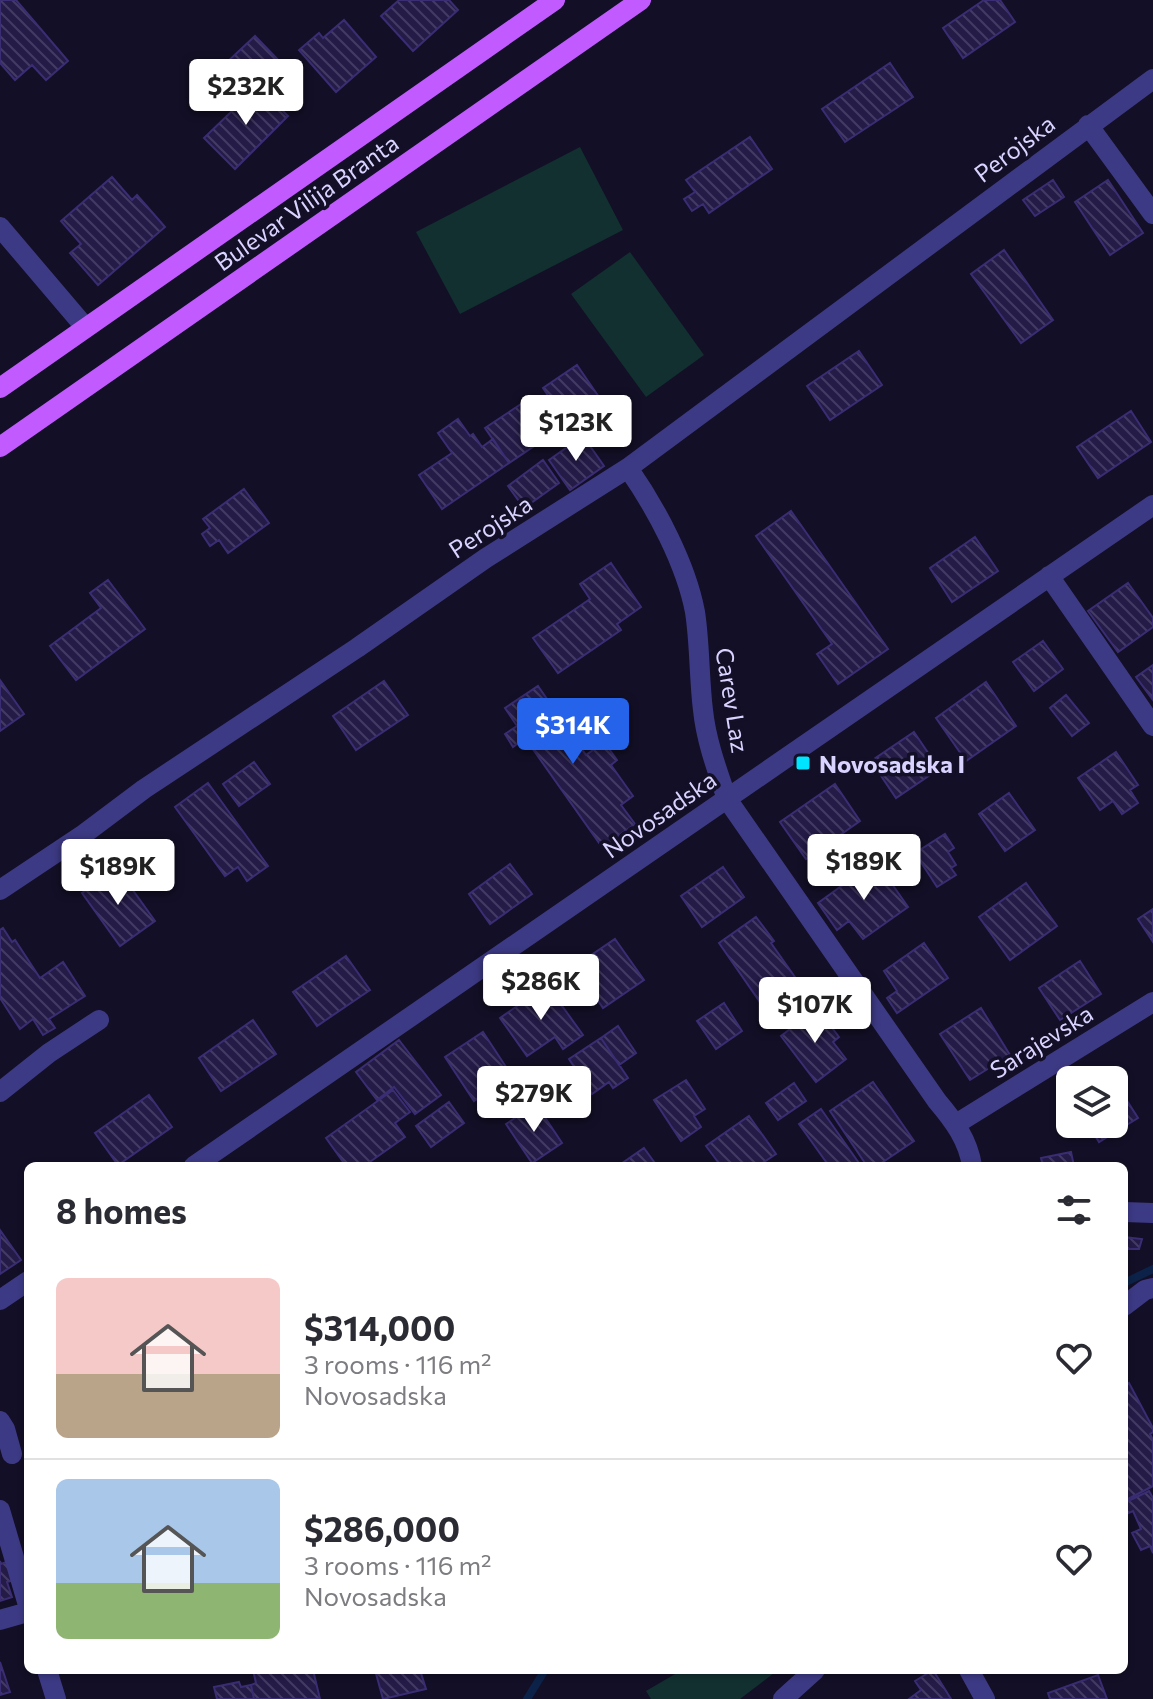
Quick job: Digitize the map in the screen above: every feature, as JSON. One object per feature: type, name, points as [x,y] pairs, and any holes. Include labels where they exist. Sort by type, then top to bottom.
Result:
[{"type":"main road","name":"Bulevar Vilija Branta","points":[[0,388],[555,0]]},
{"type":"main road","name":"Bulevar Vilija Branta","points":[[0,447],[641,0]]},
{"type":"street","name":"Perojska","points":[[0,890],[486,558],[628,468],[1153,79]]},
{"type":"street","points":[[1088,125],[1153,214]]},
{"type":"street","points":[[0,227],[85,327]]},
{"type":"street","name":"Carev Laz","points":[[628,468],[644,491],[681,567],[694,611],[703,714],[727,799],[956,1124],[971,1162]]},
{"type":"street","name":"Novosadska","points":[[200,1162],[1153,505]]},
{"type":"street","points":[[1049,576],[1153,726]]},
{"type":"street","name":"Sarajevska","points":[[956,1124],[1153,1002]]},
{"type":"street","points":[[0,1092],[49,1053],[99,1020]]},
{"type":"street","points":[[1128,1212],[1153,1213]]},
{"type":"street","points":[[0,1300],[24,1284]]},
{"type":"street","points":[[1128,1303],[1153,1288]]},
{"type":"street","points":[[0,1421],[13,1453]]},
{"type":"street","points":[[0,1510],[24,1591]]},
{"type":"street","points":[[0,1620],[24,1613]]},
{"type":"street","points":[[48,1674],[56,1699]]},
{"type":"street","points":[[783,1699],[811,1674]]},
{"type":"street","points":[[971,1674],[985,1699]]},
{"type":"green space","points":[[580,147],[623,230],[460,314],[416,232]]},
{"type":"green space","points":[[630,252],[704,355],[646,397],[571,294]]},
{"type":"green space","points":[[675,1674],[773,1674],[740,1699],[651,1699],[646,1691]]},
{"type":"building","points":[[0,0],[16,0],[68,61],[46,80],[32,65],[15,80],[0,63]]},
{"type":"building","points":[[399,0],[449,0],[458,10],[413,51],[381,16]]},
{"type":"building","points":[[984,0],[1000,0],[1015,22],[963,58],[943,28]]},
{"type":"building","points":[[344,20],[376,57],[336,92],[299,50],[319,33],[323,38]]},
{"type":"building","points":[[255,36],[285,67],[269,82],[263,76],[249,89],[225,64]]},
{"type":"building","points":[[890,63],[913,97],[845,142],[822,109]]},
{"type":"building","points":[[258,86],[288,116],[235,169],[204,138]]},
{"type":"building","points":[[750,137],[772,169],[709,213],[703,204],[692,211],[684,199],[695,192],[686,180]]},
{"type":"building","points":[[112,177],[132,200],[137,195],[165,227],[98,285],[70,253],[81,244],[61,221]]},
{"type":"building","points":[[1053,180],[1064,197],[1035,216],[1023,200]]},
{"type":"building","points":[[1108,180],[1143,233],[1110,255],[1075,202]]},
{"type":"building","points":[[1004,250],[1053,320],[1021,343],[971,274]]},
{"type":"building","points":[[859,351],[882,385],[830,420],[807,386]]},
{"type":"building","points":[[577,365],[601,400],[564,426],[543,388]]},
{"type":"building","points":[[530,398],[540,411],[550,404],[564,426],[509,463],[485,428]]},
{"type":"building","points":[[1131,411],[1151,442],[1098,478],[1077,447]]},
{"type":"building","points":[[458,419],[482,447],[493,439],[509,463],[442,509],[419,475],[452,453],[438,433]]},
{"type":"building","points":[[583,436],[604,466],[570,490],[549,460]]},
{"type":"building","points":[[543,460],[559,483],[524,508],[508,486]]},
{"type":"building","points":[[244,489],[269,523],[228,553],[219,540],[210,546],[202,534],[210,528],[203,519]]},
{"type":"building","points":[[791,511],[888,649],[838,684],[817,654],[832,644],[756,536]]},
{"type":"building","points":[[975,537],[998,571],[952,602],[930,568]]},
{"type":"building","points":[[611,563],[641,607],[617,624],[621,630],[558,673],[533,638],[590,599],[580,584]]},
{"type":"building","points":[[108,580],[145,629],[76,680],[50,646],[101,608],[90,593]]},
{"type":"building","points":[[1128,583],[1153,618],[1153,627],[1118,652],[1088,611]]},
{"type":"building","points":[[1043,641],[1063,669],[1034,691],[1013,662]]},
{"type":"building","points":[[1153,665],[1153,700],[1136,677]]},
{"type":"building","points":[[0,680],[24,714],[0,731]]},
{"type":"building","points":[[384,681],[408,715],[356,750],[333,716]]},
{"type":"building","points":[[986,682],[1016,726],[966,761],[936,718]]},
{"type":"building","points":[[538,686],[586,755],[604,742],[617,760],[611,765],[633,796],[621,805],[635,824],[602,847],[525,738],[513,747],[505,734],[517,726],[505,708]]},
{"type":"building","points":[[1066,695],[1089,723],[1072,736],[1050,708]]},
{"type":"building","points":[[914,732],[939,769],[896,798],[871,761]]},
{"type":"building","points":[[1116,752],[1138,785],[1130,790],[1138,803],[1122,814],[1113,801],[1100,810],[1078,778]]},
{"type":"building","points":[[254,762],[270,784],[239,806],[223,784]]},
{"type":"building","points":[[208,783],[268,866],[247,881],[238,867],[225,876],[175,807]]},
{"type":"building","points":[[835,784],[860,821],[806,859],[780,822]]},
{"type":"building","points":[[1009,793],[1035,830],[1005,851],[979,814]]},
{"type":"building","points":[[945,834],[954,848],[948,852],[956,865],[951,868],[956,875],[937,887],[915,853]]},
{"type":"building","points":[[876,861],[908,907],[863,939],[849,921],[837,930],[818,903]]},
{"type":"building","points":[[510,864],[532,894],[490,924],[469,894]]},
{"type":"building","points":[[723,867],[744,897],[702,927],[681,896]]},
{"type":"building","points":[[117,868],[155,921],[120,946],[82,893]]},
{"type":"building","points":[[1026,883],[1057,926],[1010,960],[979,917]]},
{"type":"building","points":[[1153,909],[1153,942],[1138,919]]},
{"type":"building","points":[[756,917],[797,980],[762,1005],[719,943]]},
{"type":"building","points":[[3,928],[12,942],[15,940],[40,978],[63,962],[85,996],[49,1019],[55,1028],[43,1035],[33,1019],[20,1029],[0,998],[0,930]]},
{"type":"building","points":[[615,939],[644,980],[603,1008],[575,966]]},
{"type":"building","points":[[924,943],[948,978],[897,1013],[887,998],[897,991],[884,971]]},
{"type":"building","points":[[346,956],[370,990],[317,1026],[293,992]]},
{"type":"building","points":[[1080,961],[1101,994],[1060,1020],[1039,988]]},
{"type":"building","points":[[547,985],[583,1035],[563,1049],[555,1037],[527,1056],[500,1018]]},
{"type":"building","points":[[724,1003],[742,1031],[716,1049],[697,1021]]},
{"type":"building","points":[[981,1008],[1010,1055],[970,1080],[940,1034]]},
{"type":"building","points":[[820,1012],[839,1037],[833,1042],[846,1059],[816,1082],[781,1036],[811,1013],[814,1017]]},
{"type":"building","points":[[253,1020],[276,1054],[221,1091],[199,1058]]},
{"type":"building","points":[[618,1026],[636,1053],[619,1065],[601,1038]]},
{"type":"building","points":[[483,1032],[512,1076],[474,1101],[445,1057]]},
{"type":"building","points":[[601,1038],[628,1078],[613,1088],[609,1082],[592,1094],[569,1059]]},
{"type":"building","points":[[399,1040],[441,1095],[415,1114],[394,1087],[377,1100],[356,1072]]},
{"type":"building","points":[[686,1080],[705,1109],[694,1116],[701,1127],[681,1141],[654,1100]]},
{"type":"building","points":[[873,1082],[914,1141],[883,1162],[864,1162],[830,1111]]},
{"type":"building","points":[[794,1083],[806,1101],[778,1120],[766,1103]]},
{"type":"building","points":[[393,1090],[410,1112],[395,1123],[405,1137],[370,1162],[343,1162],[326,1138]]},
{"type":"building","points":[[149,1095],[172,1127],[122,1162],[116,1162],[95,1133]]},
{"type":"building","points":[[449,1102],[464,1123],[431,1147],[416,1126]]},
{"type":"building","points":[[1128,1102],[1138,1118],[1128,1124]]},
{"type":"building","points":[[536,1104],[562,1143],[531,1162],[506,1124]]},
{"type":"building","points":[[821,1109],[858,1162],[826,1162],[799,1124]]},
{"type":"building","points":[[749,1116],[776,1154],[764,1162],[718,1162],[706,1146]]},
{"type":"building","points":[[644,1148],[654,1162],[624,1162]]},
{"type":"building","points":[[1071,1152],[1073,1162],[1042,1162],[1041,1158]]},
{"type":"building","points":[[0,1230],[21,1260],[0,1274]]},
{"type":"building","points":[[1128,1237],[1142,1239],[1139,1249],[1128,1249]]},
{"type":"building","points":[[1128,1384],[1153,1428],[1150,1434],[1153,1440],[1153,1486],[1128,1499]]},
{"type":"building","points":[[1149,1491],[1153,1498],[1153,1553],[1150,1546],[1141,1550],[1132,1533],[1141,1529],[1133,1511],[1128,1513],[1128,1501]]},
{"type":"building","points":[[0,1561],[1,1564],[9,1561],[15,1580],[7,1582],[12,1597],[0,1601]]},
{"type":"building","points":[[0,1662],[10,1692],[0,1695]]},
{"type":"building","points":[[254,1674],[314,1674],[320,1699],[254,1699],[251,1685],[256,1683]]},
{"type":"building","points":[[376,1674],[421,1674],[426,1689],[383,1699]]},
{"type":"building","points":[[926,1674],[935,1674],[951,1699],[909,1699],[921,1690],[915,1681]]},
{"type":"building","points":[[1098,1675],[1107,1699],[1050,1699],[1048,1693]]},
{"type":"building","points":[[239,1682],[241,1687],[251,1685],[254,1699],[217,1699],[214,1687]]},
{"type":"waterway","points":[[1128,1281],[1153,1269]]},
{"type":"waterway","points":[[527,1699],[543,1674]]},
{"type":"place","name":"Novosadska I","points":[[803,763]]}]
